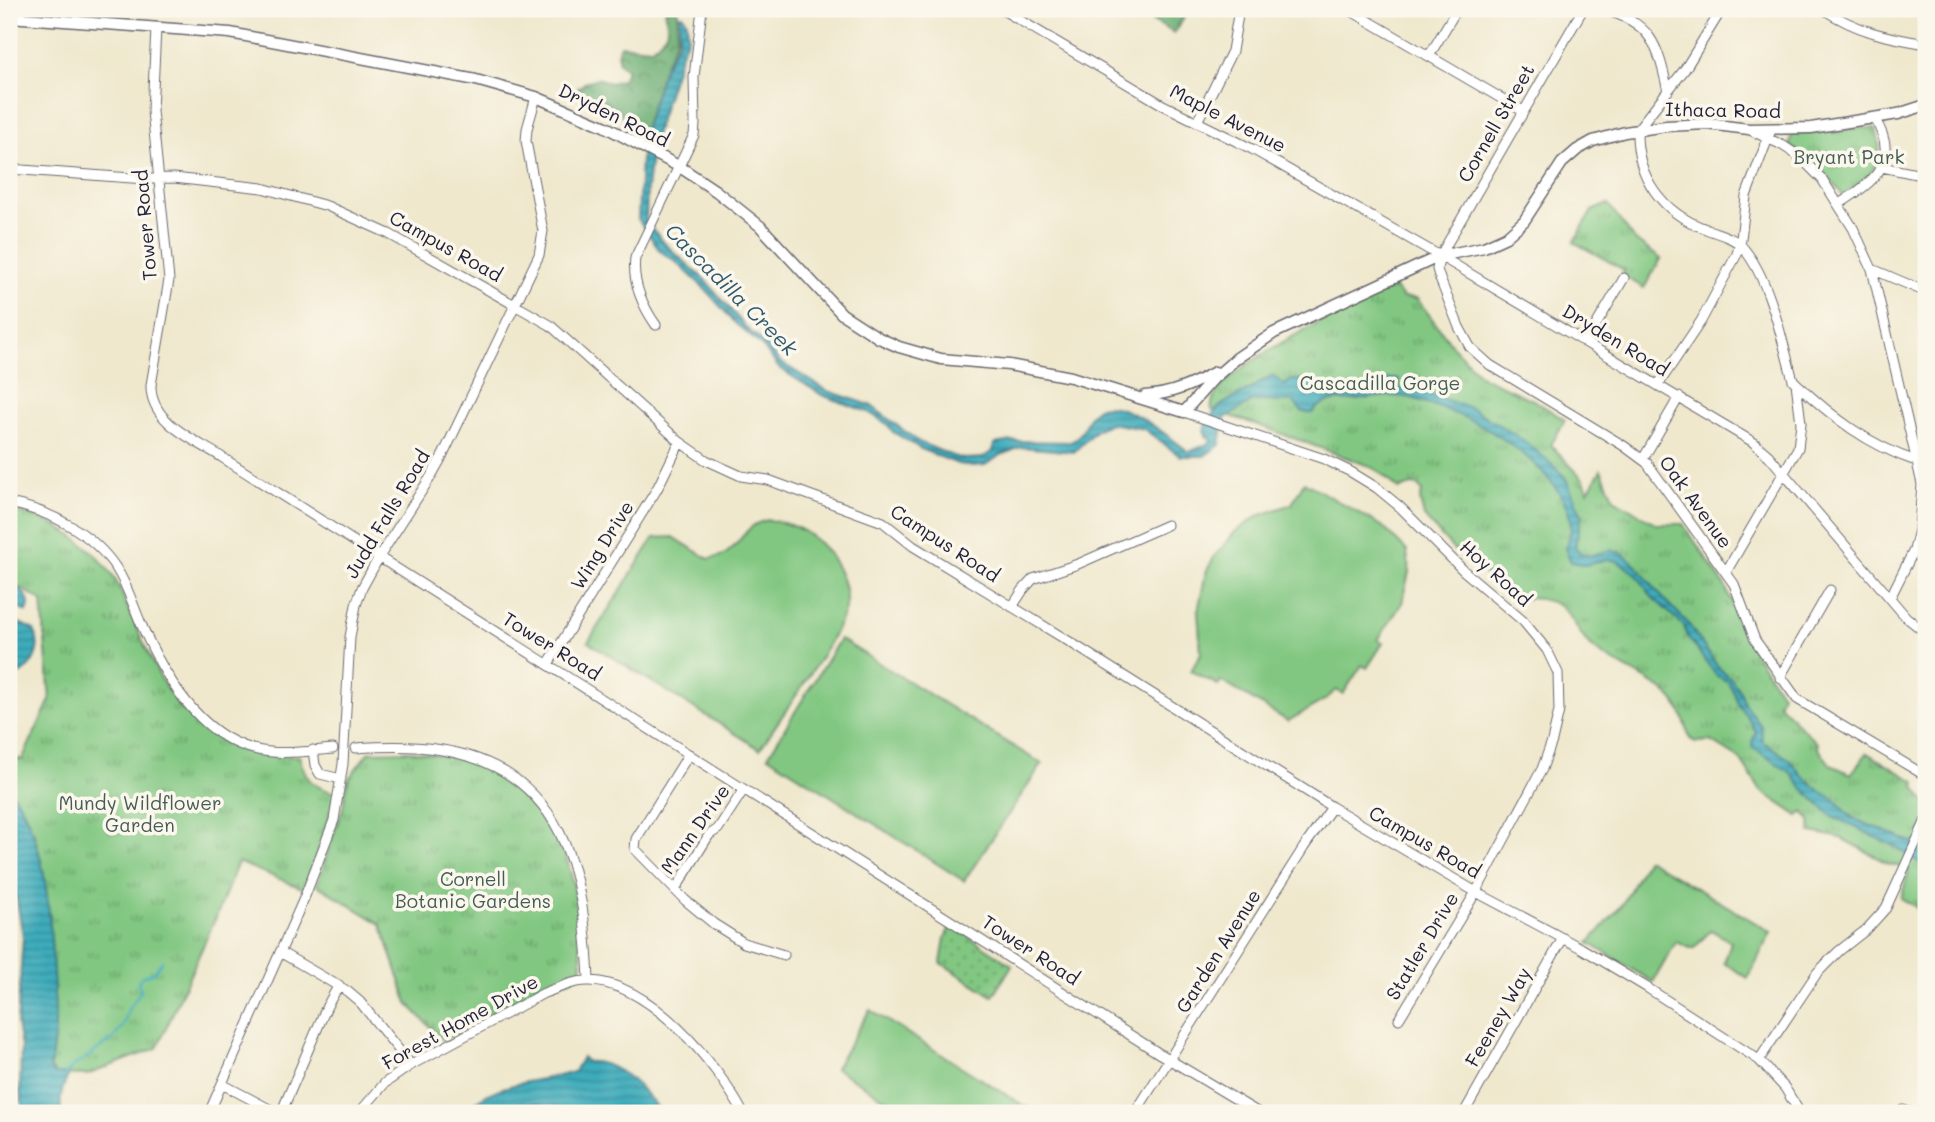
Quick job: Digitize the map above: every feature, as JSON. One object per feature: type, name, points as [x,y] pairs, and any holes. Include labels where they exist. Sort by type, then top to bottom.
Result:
[{"type":"main road","name":"Dryden Road","points":[[9,17],[230,33],[476,80],[536,97],[584,116],[680,167],[739,208],[777,244],[842,314],[878,338],[941,359],[1048,371],[1184,412],[1201,391],[1232,362]]},
{"type":"main road","name":"Ithaca Road","points":[[1440,256],[1485,247],[1506,237],[1524,220],[1554,172],[1569,156],[1593,141],[1666,125],[1707,124],[1770,133],[1899,114],[1926,105]]},
{"type":"main road","name":"Dryden Road","points":[[1139,397],[1166,394],[1183,388],[1232,362],[1274,333],[1440,256]]},
{"type":"street","points":[[656,325],[637,289],[635,258],[642,239],[691,145],[695,124],[694,77],[702,9]]},
{"type":"street","name":"Maple Avenue","points":[[1002,9],[1141,93],[1252,149],[1440,256]]},
{"type":"street","points":[[1197,122],[1232,51],[1239,9]]},
{"type":"street","points":[[1348,9],[1523,110]]},
{"type":"street","points":[[1429,56],[1457,9]]},
{"type":"street","name":"Cornell Street","points":[[1440,256],[1583,9]]},
{"type":"street","points":[[1601,9],[1626,18],[1648,35],[1661,57],[1668,90]]},
{"type":"street","points":[[1722,9],[1689,63],[1637,130],[1643,171],[1660,200],[1672,211],[1691,223],[1740,245],[1748,254],[1777,322],[1793,380],[1821,407],[1856,433],[1881,447],[1916,461]]},
{"type":"street","points":[[1823,9],[1844,23],[1868,33],[1926,44]]},
{"type":"street","name":"Tower Road","points":[[156,28],[152,111],[169,280],[151,385],[159,413],[180,430],[379,557],[1169,1059],[1259,1113]]},
{"type":"street","name":"Judd Falls Road","points":[[209,1113],[326,846],[339,798],[352,623],[362,588],[430,478],[535,266],[542,243],[542,222],[526,141],[536,97]]},
{"type":"street","points":[[1839,204],[1868,185],[1882,167],[1886,144],[1874,118]]},
{"type":"street","points":[[1658,385],[1701,321],[1722,285],[1740,245],[1746,196],[1770,133],[1815,172],[1839,204],[1872,269],[1916,461],[1924,480],[1919,530],[1914,550],[1890,598]]},
{"type":"street","points":[[1882,167],[1926,176]]},
{"type":"street","name":"Campus Road","points":[[9,169],[174,178],[261,188],[327,206],[366,222],[550,325],[680,442],[706,460],[736,475],[768,480],[883,522],[910,544],[1332,807],[1476,892],[1563,938],[1646,987],[1759,1060],[1785,1088],[1800,1113]]},
{"type":"street","name":"Dryden Road","points":[[1440,256],[1753,442],[1784,473],[1906,617],[1926,633]]},
{"type":"street","name":"Oak Avenue","points":[[1440,256],[1437,269],[1440,279],[1459,327],[1478,355],[1643,459],[1734,584],[1755,640],[1797,699],[1926,776]]},
{"type":"street","points":[[1872,269],[1926,292]]},
{"type":"street","points":[[1586,342],[1623,278]]},
{"type":"street","points":[[1726,572],[1798,448],[1801,437],[1796,383]]},
{"type":"street","points":[[1643,459],[1679,397]]},
{"type":"street","name":"Hoy Road","points":[[1184,412],[1324,459],[1377,488],[1471,577],[1523,621],[1554,662],[1560,698],[1552,741],[1542,769],[1522,809],[1476,892]]},
{"type":"street","name":"Wing Drive","points":[[548,664],[657,489],[680,442]]},
{"type":"street","points":[[9,503],[27,507],[61,521],[86,537],[106,555],[122,578],[143,629],[178,690],[217,730],[242,745],[262,751],[284,753],[333,749]]},
{"type":"street","points":[[1012,607],[1033,579],[1078,564],[1167,525]]},
{"type":"street","points":[[1780,677],[1830,590]]},
{"type":"street","points":[[356,748],[419,747],[469,756],[501,769],[534,795],[563,836],[575,870],[584,919],[589,980],[631,993],[684,1033],[715,1068],[743,1113]]},
{"type":"street","points":[[313,750],[315,765],[320,774],[341,779]]},
{"type":"street","name":"Mann Drive","points":[[689,754],[636,839],[635,849],[699,913],[744,943],[783,955]]},
{"type":"street","name":"Mann Drive","points":[[675,890],[709,835],[718,829],[744,789]]},
{"type":"street","name":"Garden Avenue","points":[[1135,1113],[1308,840],[1332,807]]},
{"type":"street","points":[[1759,1060],[1817,973],[1867,929],[1886,908],[1924,823]]},
{"type":"street","name":"Statler Drive","points":[[1399,1019],[1476,892]]},
{"type":"street","name":"Feeney Way","points":[[1464,1113],[1563,938]]},
{"type":"street","points":[[280,952],[340,985],[360,1002],[411,1065]]},
{"type":"street","name":"Forest Home Drive","points":[[359,1113],[385,1083],[411,1065],[544,993],[564,985],[589,980]]},
{"type":"street","points":[[222,1084],[279,1113],[327,1006],[340,985]]},
{"type":"green space","points":[[665,9],[678,9],[677,38],[665,64],[643,132],[632,126],[618,110],[597,97],[592,101],[584,101],[577,94],[578,88],[598,78],[610,83],[622,80],[627,70],[619,63],[617,53],[620,45],[652,48],[666,31]]},
{"type":"green space","points":[[1132,9],[1180,9],[1184,18],[1174,33]]},
{"type":"green space","name":"Bryant Park","points":[[1875,128],[1879,140],[1878,159],[1870,174],[1846,195],[1789,145],[1792,133]]},
{"type":"green space","points":[[1608,204],[1635,240],[1661,259],[1644,288],[1622,275],[1624,270],[1574,242],[1592,211]]},
{"type":"green space","name":"Cascadilla Gorge","points":[[1394,287],[1403,298],[1417,299],[1456,350],[1482,377],[1535,401],[1565,420],[1551,445],[1584,480],[1588,491],[1601,470],[1614,499],[1656,524],[1683,524],[1725,586],[1753,651],[1782,694],[1778,703],[1818,744],[1817,747],[1831,765],[1851,774],[1867,753],[1916,782],[1915,787],[1926,802],[1924,912],[1901,898],[1909,869],[1889,864],[1841,838],[1811,832],[1810,820],[1803,812],[1798,816],[1761,791],[1740,759],[1711,741],[1696,742],[1690,739],[1680,710],[1669,696],[1596,650],[1583,638],[1561,607],[1540,599],[1528,598],[1519,601],[1453,549],[1424,517],[1420,500],[1422,491],[1418,486],[1399,489],[1377,470],[1364,464],[1212,410],[1216,394],[1232,377],[1257,358],[1320,322]]},
{"type":"green space","points":[[1304,482],[1382,526],[1407,551],[1409,572],[1402,603],[1378,640],[1383,643],[1367,668],[1362,665],[1343,694],[1336,690],[1326,699],[1288,721],[1221,681],[1218,685],[1191,671],[1201,653],[1198,611],[1206,572],[1214,557],[1235,532],[1258,516],[1292,504]]},
{"type":"green space","name":"Mundy Wildflower Garden","points":[[9,511],[41,519],[56,526],[85,545],[108,569],[165,685],[177,703],[193,719],[231,745],[248,752],[270,756],[299,756],[311,781],[320,788],[335,793],[324,834],[304,889],[238,862],[157,1048],[87,1075],[56,1074],[50,1068],[55,1010],[50,938],[28,820],[9,790],[9,756],[22,760],[50,700],[42,601],[9,581]]},
{"type":"green space","points":[[769,520],[804,531],[825,549],[842,578],[846,602],[835,633],[760,749],[588,642],[654,538],[673,537],[709,559],[725,554],[754,525]]},
{"type":"green space","points":[[840,639],[1042,764],[964,881],[768,756]]},
{"type":"green space","name":"Cornell Botanic Gardens","points":[[408,751],[474,764],[499,775],[519,790],[552,830],[563,849],[573,881],[577,909],[582,966],[579,973],[572,979],[548,986],[444,1041],[408,1004],[381,924],[317,885],[343,807],[348,780],[370,752]]},
{"type":"green space","points":[[1647,859],[1771,932],[1748,978],[1724,963],[1731,942],[1711,930],[1693,949],[1676,942],[1653,982],[1589,943],[1622,905]]},
{"type":"green space","points":[[951,925],[1012,965],[993,996],[941,963],[945,938]]},
{"type":"green space","points":[[870,1010],[1036,1113],[908,1113],[835,1068]]},
{"type":"water","points":[[680,15],[687,21],[688,37],[653,141],[646,221],[665,244],[706,281],[749,331],[764,342],[780,362],[828,391],[870,405],[919,442],[964,459],[982,458],[993,451],[995,444],[1012,441],[1071,442],[1079,436],[1093,412],[1102,407],[1114,407],[1142,418],[1189,452],[1210,443],[1211,439],[1204,430],[1217,409],[1273,375],[1284,385],[1292,380],[1304,380],[1316,382],[1326,391],[1348,393],[1374,388],[1384,379],[1399,379],[1399,389],[1426,393],[1473,409],[1523,440],[1565,477],[1582,515],[1575,547],[1582,554],[1589,556],[1610,550],[1621,553],[1633,562],[1687,622],[1718,667],[1732,680],[1744,703],[1761,726],[1762,741],[1789,759],[1801,774],[1834,799],[1852,818],[1906,840],[1926,845],[1926,868],[1900,849],[1832,816],[1803,789],[1790,772],[1753,748],[1756,732],[1728,682],[1716,675],[1687,636],[1684,626],[1652,597],[1636,574],[1617,561],[1607,559],[1587,565],[1571,562],[1565,548],[1571,530],[1569,513],[1561,495],[1533,463],[1517,450],[1479,424],[1462,416],[1402,396],[1332,401],[1322,404],[1312,413],[1301,411],[1294,402],[1253,401],[1224,419],[1220,445],[1204,456],[1180,456],[1144,429],[1110,423],[1096,430],[1074,452],[1021,447],[985,465],[973,466],[958,464],[923,450],[893,432],[887,424],[868,412],[822,395],[779,368],[763,347],[736,324],[703,287],[660,251],[638,219],[643,134],[664,68],[679,40]]},
{"type":"water","points":[[9,582],[27,598],[27,612],[9,605]]},
{"type":"water","points":[[9,618],[34,630],[37,645],[34,660],[29,666],[17,675],[9,677]]},
{"type":"water","points":[[9,790],[23,810],[34,835],[47,894],[55,1010],[50,1069],[55,1074],[69,1074],[62,1093],[62,1113],[24,1113],[20,1092],[21,1047],[17,1024],[23,936],[15,891],[9,877]]},
{"type":"water","points":[[582,1057],[587,1062],[610,1066],[625,1075],[639,1086],[662,1113],[560,1113],[557,1106],[516,1103],[495,1113],[465,1113],[475,1102],[501,1088],[574,1072]]},
{"type":"waterway","points":[[65,1075],[113,1039],[141,991],[138,983],[141,977],[154,972],[162,961]]},
{"type":"water label","name":"Cascadilla Creek","points":[[731,290]]}]
